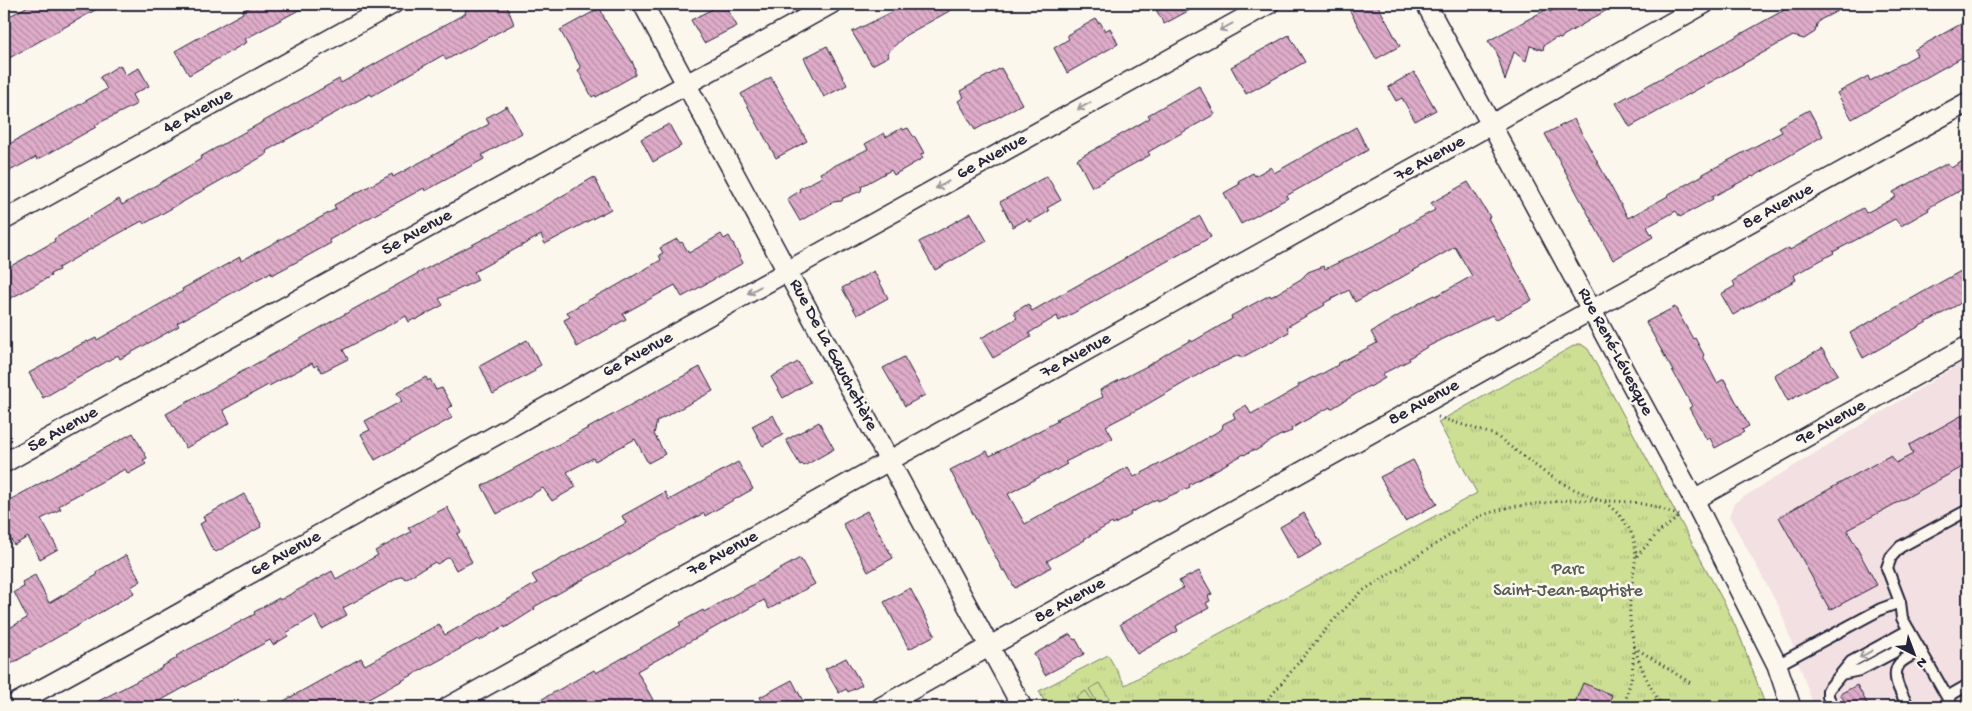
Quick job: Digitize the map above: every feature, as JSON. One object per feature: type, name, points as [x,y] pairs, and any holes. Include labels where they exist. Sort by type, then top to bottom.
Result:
[{"type":"street","name":"4e Avenue","points":[[4,220],[393,4]]},
{"type":"street","name":"Rue De La Gauchetière","points":[[643,4],[1022,707]]},
{"type":"street","name":"5e Avenue","points":[[4,463],[831,4]]},
{"type":"street","name":"6e Avenue","points":[[9,707],[787,271],[1269,4]]},
{"type":"street","name":"Rue René-Lévesque","points":[[1426,4],[1694,500],[1776,665],[1791,707]]},
{"type":"street","name":"7e Avenue","points":[[448,707],[1704,4]]},
{"type":"street","name":"8e Avenue","points":[[881,707],[1592,309],[1968,102]]},
{"type":"street","name":"9e Avenue","points":[[1694,500],[1968,346]]},
{"type":"lane","points":[[1953,707],[1902,618],[1900,602],[1888,568],[1890,557],[1900,547],[1968,510]]},
{"type":"lane","points":[[1776,665],[1881,609],[1900,602]]},
{"type":"lane","points":[[1834,707],[1828,697],[1828,690],[1851,662],[1909,630]]},
{"type":"lane","points":[[1909,707],[1897,684],[1896,672],[1900,662],[1921,650]]},
{"type":"lane","points":[[1947,697],[1968,685]]},
{"type":"path","points":[[1413,410],[1495,435],[1544,472],[1567,486],[1604,501],[1620,515],[1630,529],[1636,543],[1630,596],[1630,619],[1634,646],[1644,674],[1663,707]]},
{"type":"path","points":[[1262,707],[1332,622],[1361,592],[1480,516],[1496,510],[1570,500],[1633,502],[1657,507],[1680,516],[1658,533],[1636,556]]},
{"type":"path","points":[[1634,646],[1692,684]]},
{"type":"path","points":[[1624,707],[1632,675],[1634,646]]},
{"type":"shaded area","points":[[1968,359],[1968,707],[1814,707],[1780,609],[1729,516],[1734,503]]},
{"type":"green space","name":"Parc Saint-Jean-Baptiste","points":[[1577,344],[1581,344],[1588,349],[1728,610],[1741,639],[1766,707],[1047,707],[1039,691],[1108,655],[1125,685],[1477,493],[1438,422]]},
{"type":"green space","points":[[1100,683],[1114,707],[1100,707],[1089,689]]},
{"type":"green space","points":[[1086,691],[1096,707],[1082,707],[1076,697]]},
{"type":"building","points":[[32,4],[106,4],[4,61],[4,19]]},
{"type":"building","points":[[256,4],[310,4],[245,39],[247,42],[189,75],[175,51]]},
{"type":"building","points":[[476,4],[506,4],[514,24],[446,60],[443,55],[372,96],[370,94],[266,151],[267,154],[144,224],[142,221],[96,246],[58,268],[59,270],[50,274],[51,276],[4,302],[4,270],[55,241],[54,239],[119,199],[122,205],[201,159],[200,157],[339,79],[341,83],[466,13],[465,10]]},
{"type":"building","points":[[724,4],[737,26],[704,43],[691,20]]},
{"type":"building","points":[[908,4],[962,4],[906,35],[887,53],[889,56],[872,65],[852,32]]},
{"type":"building","points":[[1153,4],[1201,4],[1164,24]]},
{"type":"building","points":[[1359,4],[1377,4],[1400,46],[1376,59],[1349,9]]},
{"type":"building","points":[[1566,4],[1617,4],[1561,39],[1556,38],[1544,45],[1543,50],[1530,46],[1526,61],[1514,52],[1505,81],[1497,53],[1488,41],[1549,8],[1550,12]]},
{"type":"building","points":[[1795,4],[1851,4],[1820,20],[1815,32],[1804,39],[1793,36],[1630,127],[1616,103]]},
{"type":"building","points":[[600,8],[606,22],[632,61],[635,75],[596,97],[595,95],[592,97],[578,70],[581,68],[560,30]]},
{"type":"building","points":[[1096,19],[1105,31],[1110,28],[1118,44],[1067,73],[1054,48],[1069,39],[1067,35]]},
{"type":"building","points":[[1968,20],[1968,54],[1852,119],[1837,93],[1868,76],[1870,81],[1917,55],[1914,50]]},
{"type":"building","points":[[1289,35],[1305,62],[1246,94],[1231,67]]},
{"type":"building","points":[[827,46],[847,85],[824,97],[804,58]]},
{"type":"building","points":[[120,65],[125,75],[139,68],[149,86],[132,95],[137,104],[95,125],[96,127],[37,160],[36,157],[4,174],[4,147],[107,89],[100,77]]},
{"type":"building","points":[[1001,68],[1022,104],[975,130],[958,101],[964,97],[960,91]]},
{"type":"building","points":[[1414,72],[1436,110],[1415,121],[1402,98],[1396,101],[1388,87]]},
{"type":"building","points":[[771,77],[807,141],[776,158],[741,94]]},
{"type":"building","points":[[1199,86],[1215,114],[1148,152],[1150,155],[1092,187],[1077,159],[1150,118],[1148,115]]},
{"type":"building","points":[[507,106],[522,133],[482,155],[484,159],[425,191],[424,188],[376,214],[329,240],[331,243],[272,275],[271,272],[177,323],[179,326],[120,359],[118,355],[43,398],[29,373],[87,341],[96,338],[97,340],[240,257],[241,261],[336,209],[334,205],[392,174],[393,177],[441,151],[489,124],[486,118]]},
{"type":"building","points":[[1809,110],[1823,136],[1753,177],[1712,197],[1713,199],[1680,217],[1676,211],[1647,227],[1653,237],[1613,260],[1545,134],[1574,119],[1628,218],[1703,174],[1782,132],[1779,126]]},
{"type":"building","points":[[669,124],[681,146],[653,162],[641,139]]},
{"type":"building","points":[[1356,127],[1368,150],[1286,196],[1288,198],[1241,224],[1224,193],[1240,184],[1238,181],[1253,173],[1255,176],[1271,167],[1274,173]]},
{"type":"building","points":[[902,128],[903,130],[908,128],[915,137],[924,153],[921,154],[923,158],[894,175],[891,170],[862,186],[861,191],[843,198],[842,201],[833,202],[800,221],[787,199],[800,191],[799,189],[822,177],[820,173],[868,149],[865,144],[884,133],[886,137]]},
{"type":"building","points":[[1968,158],[1968,186],[1928,208],[1929,210],[1901,226],[1895,219],[1833,252],[1794,275],[1796,280],[1733,315],[1721,294],[1735,286],[1733,281],[1863,208],[1866,213],[1896,197],[1893,192],[1948,163],[1951,168]]},
{"type":"building","points":[[1047,176],[1061,200],[1047,208],[1049,211],[1039,217],[1029,222],[1027,219],[1013,227],[1000,202]]},
{"type":"building","points":[[594,177],[611,209],[545,244],[541,235],[474,272],[478,280],[439,299],[443,305],[409,322],[406,316],[343,350],[348,359],[322,372],[317,365],[314,367],[312,363],[268,385],[223,410],[230,423],[186,448],[184,445],[166,414],[431,266],[530,215]]},
{"type":"building","points":[[1468,182],[1490,217],[1488,218],[1532,300],[1495,320],[1492,315],[1427,347],[1409,358],[1410,360],[1382,374],[1385,378],[1331,409],[1330,407],[1299,424],[1291,429],[1292,431],[1279,436],[1255,451],[1244,454],[1189,485],[1190,487],[1158,501],[1157,499],[1130,513],[1131,515],[1113,525],[1112,523],[1084,539],[1047,561],[1051,567],[1015,588],[1005,570],[1003,571],[950,470],[987,451],[990,456],[1058,421],[1056,419],[1103,397],[1100,390],[1147,366],[1191,340],[1192,342],[1232,319],[1231,316],[1270,295],[1271,297],[1301,279],[1308,272],[1324,266],[1325,269],[1383,241],[1400,229],[1435,210],[1431,203]],"holes":[[[1455,247],[1472,276],[1423,301],[1371,332],[1377,343],[1298,385],[1299,387],[1251,414],[1246,405],[1233,413],[1235,418],[1223,424],[1222,429],[1183,452],[1134,477],[1128,467],[1025,524],[1008,494],[1047,473],[1049,474],[1067,464],[1065,462],[1113,438],[1106,426],[1208,369],[1239,355],[1241,358],[1289,332],[1287,327],[1325,305],[1324,303],[1349,290],[1355,302]]]},
{"type":"building","points":[[971,213],[987,241],[935,270],[919,242]]},
{"type":"building","points":[[1200,216],[1211,237],[1059,321],[1057,316],[1029,333],[1031,337],[993,358],[981,338],[1017,318],[1014,312],[1028,304],[1032,311]]},
{"type":"building","points":[[721,234],[724,239],[729,236],[743,263],[682,297],[675,285],[623,314],[626,319],[577,347],[564,320],[570,317],[567,312],[661,260],[659,255],[663,253],[660,248],[677,239],[680,243],[682,242],[689,253]]},
{"type":"building","points":[[1968,267],[1968,299],[1863,358],[1850,333]]},
{"type":"building","points":[[874,271],[888,298],[857,315],[842,288]]},
{"type":"building","points":[[1675,307],[1693,339],[1695,338],[1717,383],[1724,379],[1749,426],[1742,430],[1744,432],[1715,448],[1710,438],[1707,440],[1689,408],[1692,406],[1646,322]]},
{"type":"building","points":[[527,340],[541,365],[534,369],[535,371],[493,394],[480,366]]},
{"type":"building","points":[[1822,349],[1838,374],[1788,401],[1774,375]]},
{"type":"building","points":[[904,357],[925,395],[905,406],[883,368]]},
{"type":"building","points":[[798,362],[810,382],[783,398],[771,377]]},
{"type":"building","points":[[700,367],[713,391],[657,421],[654,434],[665,454],[648,463],[635,439],[595,461],[593,458],[567,472],[576,487],[552,501],[543,488],[497,514],[482,486]]},
{"type":"building","points":[[426,377],[428,381],[430,379],[436,390],[442,388],[452,406],[447,409],[452,418],[375,460],[361,434],[370,430],[365,421],[402,401],[397,393]]},
{"type":"building","points":[[1968,412],[1968,464],[1847,530],[1877,585],[1830,610],[1779,517],[1891,455],[1896,463],[1913,454],[1909,445]]},
{"type":"building","points":[[773,415],[783,435],[763,446],[752,426]]},
{"type":"building","points":[[819,422],[834,449],[804,466],[800,465],[786,440]]},
{"type":"building","points":[[133,433],[147,458],[143,460],[146,464],[128,474],[125,469],[66,501],[59,506],[61,509],[41,519],[58,549],[40,559],[28,537],[14,545],[4,527],[4,503]]},
{"type":"building","points":[[1413,460],[1437,504],[1405,521],[1380,477]]},
{"type":"building","points":[[738,462],[753,489],[705,516],[704,513],[661,536],[534,607],[535,609],[505,628],[504,626],[479,641],[478,639],[354,707],[273,707],[361,658],[365,665],[439,624],[445,635],[537,583],[532,575],[626,523],[622,516],[665,492],[669,500]]},
{"type":"building","points":[[244,494],[261,527],[216,552],[213,551],[200,524],[205,521],[203,517]]},
{"type":"building","points":[[447,507],[461,532],[457,534],[472,562],[456,570],[449,557],[437,564],[435,562],[405,579],[402,576],[343,608],[347,615],[322,629],[315,616],[286,633],[288,636],[273,645],[270,640],[149,707],[87,707],[162,668],[177,658],[176,656],[255,614],[254,612],[279,598],[280,600],[332,571],[336,579],[378,555],[375,551],[411,532],[408,528]]},
{"type":"building","points":[[867,511],[893,558],[868,572],[843,524]]},
{"type":"building","points":[[1304,513],[1322,545],[1298,559],[1280,527]]},
{"type":"building","points":[[126,555],[141,581],[131,587],[134,593],[4,668],[4,631],[27,618],[14,592],[24,587],[22,582],[35,575],[49,603],[97,575],[96,572]]},
{"type":"building","points":[[800,558],[815,584],[769,609],[764,600],[637,671],[653,700],[641,707],[528,707],[594,670],[596,673],[681,625],[679,623],[703,610],[704,612]]},
{"type":"building","points":[[1199,571],[1212,594],[1208,596],[1210,601],[1206,603],[1209,608],[1176,626],[1178,631],[1137,654],[1120,624],[1183,588],[1179,581]]},
{"type":"building","points":[[910,588],[935,635],[909,649],[884,602]]},
{"type":"building","points":[[1070,634],[1074,640],[1076,639],[1084,654],[1045,675],[1034,654]]},
{"type":"building","points":[[846,658],[862,685],[848,692],[846,689],[839,693],[825,669]]},
{"type":"building","points":[[792,680],[806,707],[765,707],[760,697]]},
{"type":"building","points":[[1583,683],[1612,695],[1607,707],[1573,707]]},
{"type":"building","points":[[1857,685],[1869,707],[1848,707],[1840,694]]}]
